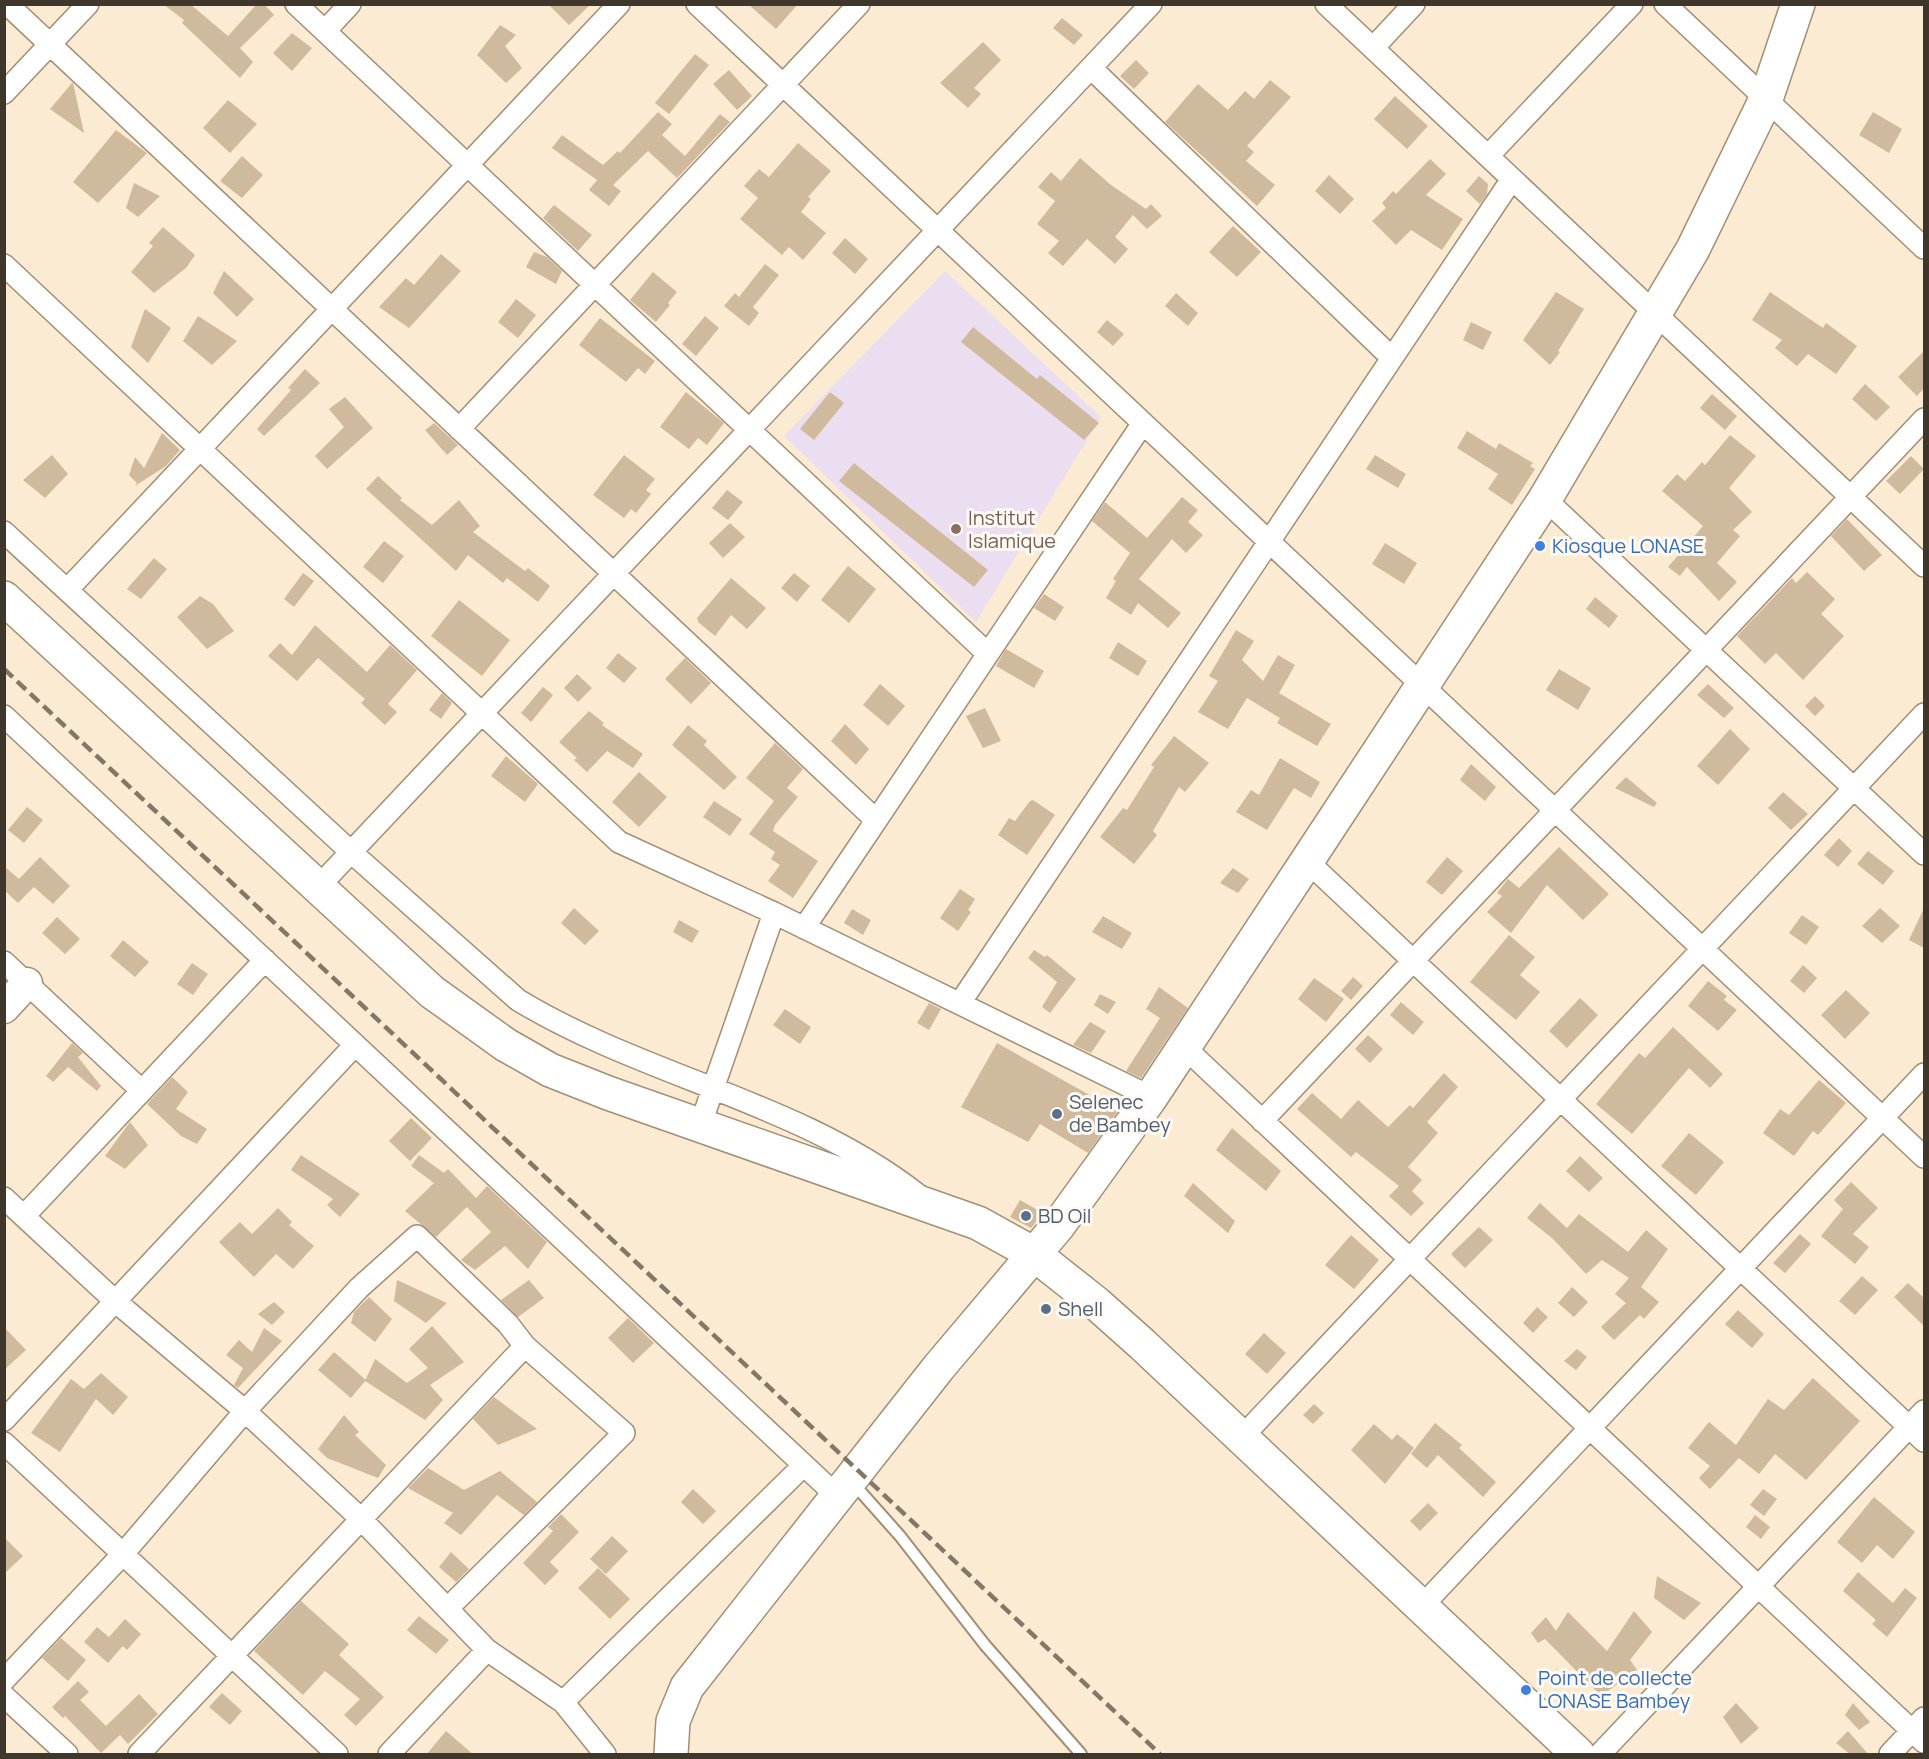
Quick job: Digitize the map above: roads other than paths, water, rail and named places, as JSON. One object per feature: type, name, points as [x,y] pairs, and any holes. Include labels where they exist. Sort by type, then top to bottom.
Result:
[{"type":"main road","points":[[671,1755],[673,1721],[687,1687],[843,1488],[1058,1226],[1151,1096],[1545,499],[1693,249],[1766,99],[1798,4]]},
{"type":"main road","points":[[4,598],[432,992],[506,1045],[550,1070],[700,1126],[932,1205],[978,1223],[1034,1254],[1096,1303],[1578,1755]]},
{"type":"street","points":[[7,4],[876,820]]},
{"type":"street","points":[[4,93],[88,4]]},
{"type":"street","points":[[296,4],[988,654]]},
{"type":"street","points":[[325,31],[350,4]]},
{"type":"street","points":[[67,590],[620,4]]},
{"type":"street","points":[[697,4],[1924,1157]]},
{"type":"street","points":[[459,429],[859,4]]},
{"type":"street","points":[[319,886],[1151,4]]},
{"type":"street","points":[[1326,4],[1924,566]]},
{"type":"street","points":[[1373,48],[1414,4]]},
{"type":"street","points":[[1488,156],[1632,4]]},
{"type":"street","points":[[1665,4],[1924,248]]},
{"type":"street","points":[[1091,68],[1392,358]]},
{"type":"street","points":[[960,1003],[1512,179]]},
{"type":"street","points":[[4,266],[619,842],[774,913],[1151,1096]]},
{"type":"street","points":[[1263,1121],[1924,419]]},
{"type":"street","points":[[804,928],[1143,423]]},
{"type":"street","points":[[1545,499],[1924,854]]},
{"type":"street","points":[[4,532],[351,852],[518,1000],[544,1016],[616,1050],[830,1137],[885,1169],[932,1205]]},
{"type":"street","points":[[1241,1438],[1924,714]]},
{"type":"street","points":[[4,716],[804,1465],[843,1488]]},
{"type":"street","points":[[1307,861],[1917,1434]]},
{"type":"street","points":[[700,1126],[774,913]]},
{"type":"street","points":[[24,1216],[265,960]]},
{"type":"street","points":[[4,962],[142,1090]]},
{"type":"street","points":[[4,1008],[27,983]]},
{"type":"street","points":[[4,1419],[355,1045]]},
{"type":"street","points":[[1183,1046],[1759,1587],[1920,1730],[1890,1755]]},
{"type":"street","points":[[1421,1607],[1924,1074]]},
{"type":"street","points":[[4,1198],[115,1302],[245,1411],[360,1518],[487,1650],[562,1702],[604,1755]]},
{"type":"street","points":[[4,1680],[123,1554],[245,1411],[359,1288],[417,1236],[508,1324],[525,1346],[624,1433],[448,1608]]},
{"type":"street","points":[[139,1755],[360,1518],[525,1346]]},
{"type":"street","points":[[1600,1755],[1759,1587],[1917,1434],[1924,1411]]},
{"type":"street","points":[[4,1443],[336,1755]]},
{"type":"street","points":[[562,1702],[804,1465]]},
{"type":"street","points":[[389,1755],[487,1650]]},
{"type":"street","points":[[4,1696],[67,1755]]},
{"type":"lane","points":[[843,1488],[900,1536],[985,1645],[1081,1755]]},
{"type":"railway","points":[[4,669],[1160,1754]]},
{"type":"place","name":"Institut Islamique","points":[[956,529]]},
{"type":"place","name":"Kiosque LONASE","points":[[1540,546]]},
{"type":"place","name":"Selenec de Bambey","points":[[1057,1114]]},
{"type":"place","name":"BD Oil","points":[[1026,1216]]},
{"type":"place","name":"Shell","points":[[1046,1309]]},
{"type":"place","name":"Point de collecte LONASE Bambey","points":[[1526,1690]]}]
